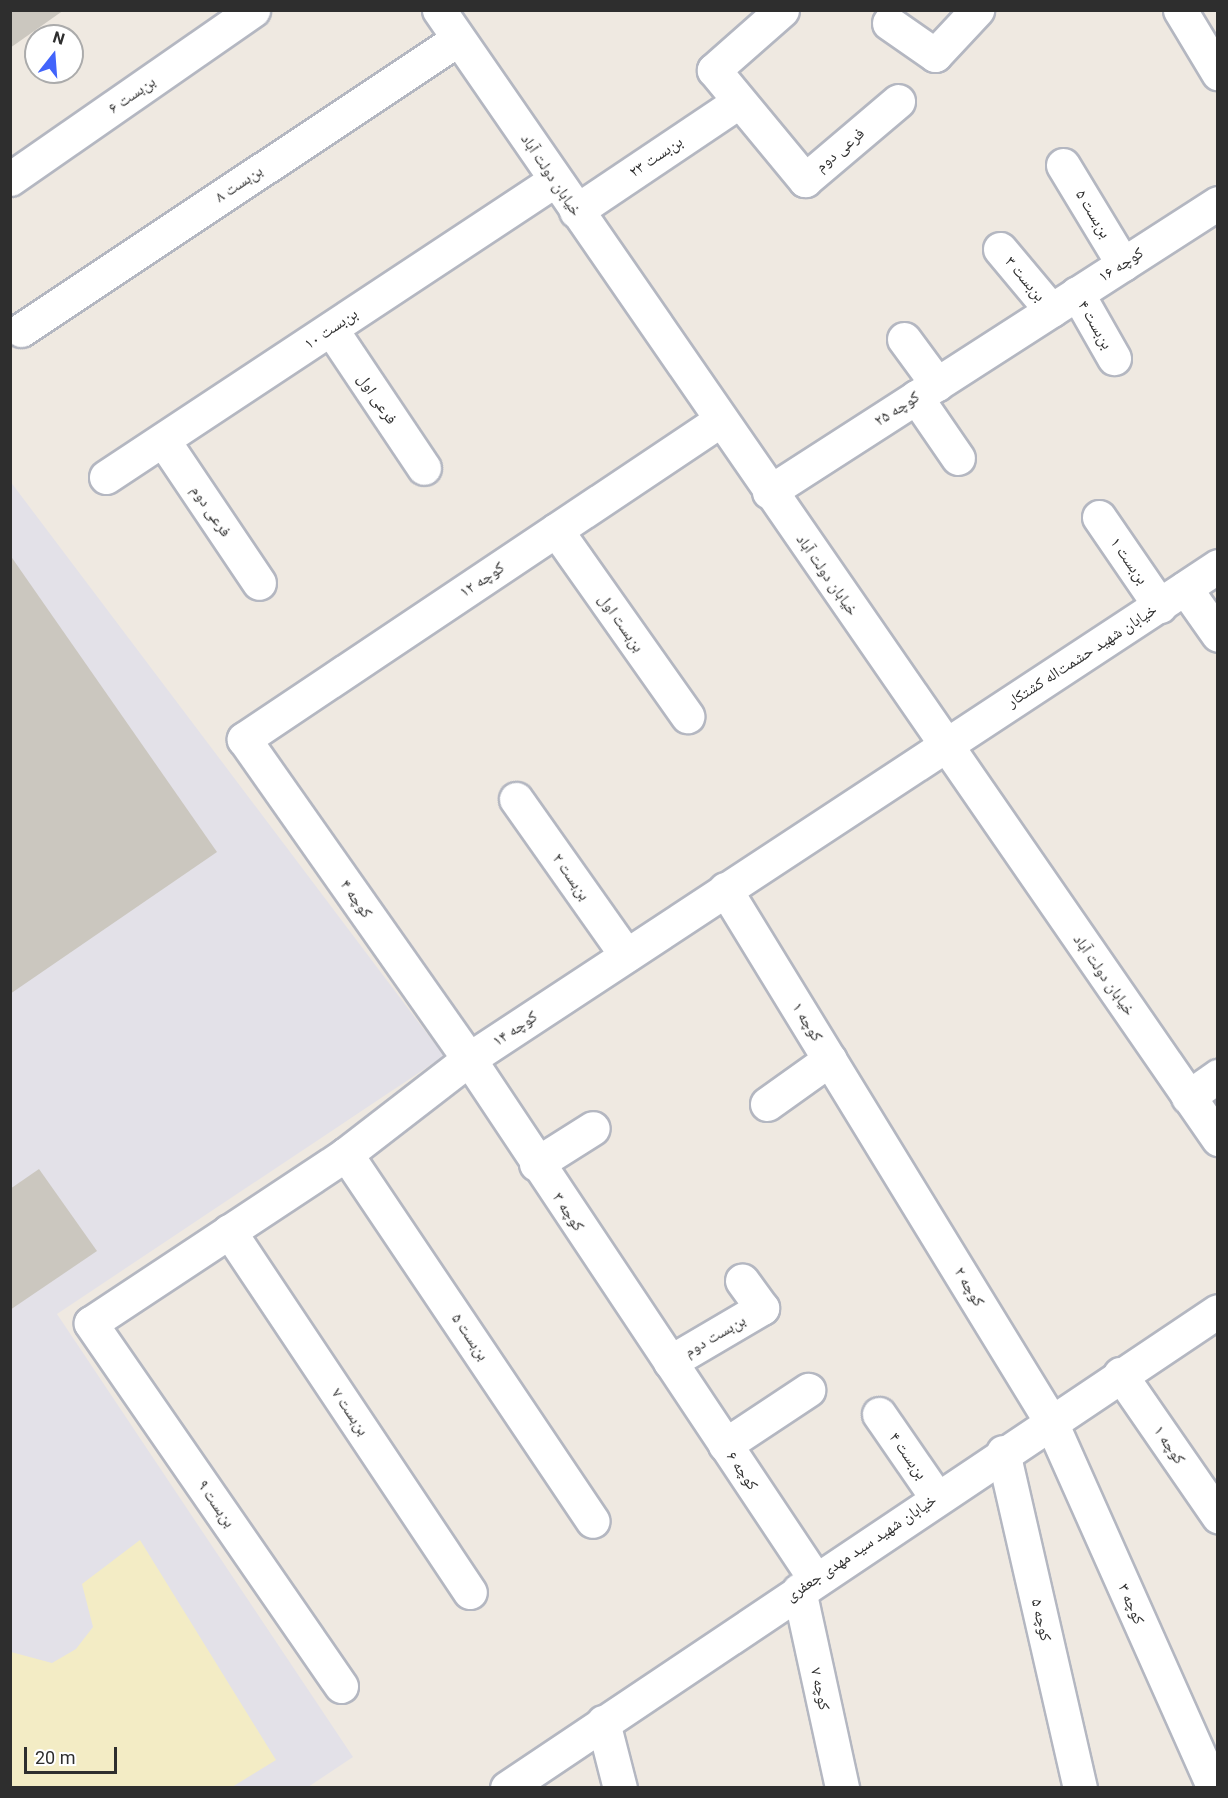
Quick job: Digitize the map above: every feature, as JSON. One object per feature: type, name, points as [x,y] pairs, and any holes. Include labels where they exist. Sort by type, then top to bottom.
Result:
[{"type":"street","name":"بن‌بست ۶","points":[[10,180],[253,10]]},
{"type":"street","name":"خیابان دولت آباد","points":[[439,10],[719,421],[1218,1138]]},
{"type":"street","points":[[737,103],[714,70],[782,10]]},
{"type":"street","points":[[889,23],[935,55],[978,10]]},
{"type":"street","points":[[1180,10],[1218,73]]},
{"type":"street","name":"بن‌بست ۸","points":[[21,330],[458,39]]},
{"type":"street","name":"فرعی دوم","points":[[737,103],[805,180],[898,100]]},
{"type":"street","name":"بن‌بست ۲۳","points":[[576,211],[737,103]]},
{"type":"street","name":"بن‌بست ۵","points":[[1063,165],[1123,264]]},
{"type":"street","name":"بن‌بست ۱۰","points":[[106,477],[555,180]]},
{"type":"street","name":"کوچه ۱۶","points":[[1051,310],[1218,203]]},
{"type":"street","name":"بن‌بست ۳","points":[[1000,249],[1051,310]]},
{"type":"street","name":"بن‌بست ۴","points":[[1051,310],[1114,358]]},
{"type":"street","name":"کوچه ۲۵","points":[[769,492],[1051,310]]},
{"type":"street","name":"فرعی اول","points":[[331,329],[424,468]]},
{"type":"street","points":[[904,339],[958,458]]},
{"type":"street","name":"کوچه ۱۲","points":[[244,739],[719,421]]},
{"type":"street","name":"فرعی دوم","points":[[163,440],[259,583]]},
{"type":"street","name":"بن‌بست ۱","points":[[1099,517],[1173,597]]},
{"type":"street","name":"بن‌بست اول","points":[[556,530],[687,716]]},
{"type":"street","name":"خیابان شهید حشمت‌اله کشتکار","points":[[944,743],[1218,566]]},
{"type":"street","points":[[1173,597],[1218,635]]},
{"type":"street","name":"کوچه ۴","points":[[244,739],[469,1059]]},
{"type":"street","name":"کوچه ۱۴","points":[[91,1323],[346,1154],[469,1059],[944,743]]},
{"type":"street","name":"بن‌بست ۲","points":[[516,799],[626,955]]},
{"type":"street","name":"کوچه ۱","points":[[725,889],[888,1154]]},
{"type":"street","name":"کوچه ۳","points":[[469,1059],[536,1164],[670,1362]]},
{"type":"street","points":[[767,1104],[830,1059]]},
{"type":"street","points":[[1188,1097],[1218,1076]]},
{"type":"street","points":[[536,1164],[593,1128]]},
{"type":"street","name":"بن‌بست ۵","points":[[346,1154],[593,1521]]},
{"type":"street","name":"کوچه ۲","points":[[888,1154],[1050,1420]]},
{"type":"street","name":"بن‌بست ۷","points":[[229,1231],[470,1592]]},
{"type":"street","name":"بن‌بست دوم","points":[[670,1362],[762,1308],[742,1280]]},
{"type":"street","name":"خیابان شهید سید مهدی جعفری","points":[[507,1788],[1050,1420],[1218,1311]]},
{"type":"street","name":"بن‌بست ۹","points":[[91,1323],[341,1686]]},
{"type":"street","name":"کوچه ۶","points":[[670,1362],[725,1445],[807,1584]]},
{"type":"street","name":"کوچه ۱","points":[[1120,1374],[1218,1516]]},
{"type":"street","points":[[725,1445],[808,1390]]},
{"type":"street","name":"بن‌بست ۴","points":[[879,1414],[937,1498]]},
{"type":"street","name":"کوچه ۳","points":[[1050,1420],[1214,1788]]},
{"type":"street","name":"کوچه ۵","points":[[1003,1452],[1080,1788]]},
{"type":"street","name":"کوچه ۷","points":[[807,1584],[842,1788]]},
{"type":"street","points":[[603,1722],[620,1788]]},
{"type":"shaded area","points":[[10,481],[444,1056],[57,1314],[353,1757],[308,1787],[11,1787]]},
{"type":"sand","points":[[140,1540],[276,1760],[232,1787],[11,1787],[11,1652],[52,1663],[76,1649],[93,1627],[82,1584]]},
{"type":"building","points":[[10,10],[64,10],[44,24],[24,24],[24,38],[10,48]]},
{"type":"building","points":[[10,555],[217,852],[10,994]]},
{"type":"building","points":[[39,1169],[97,1251],[10,1310],[10,1189]]}]
